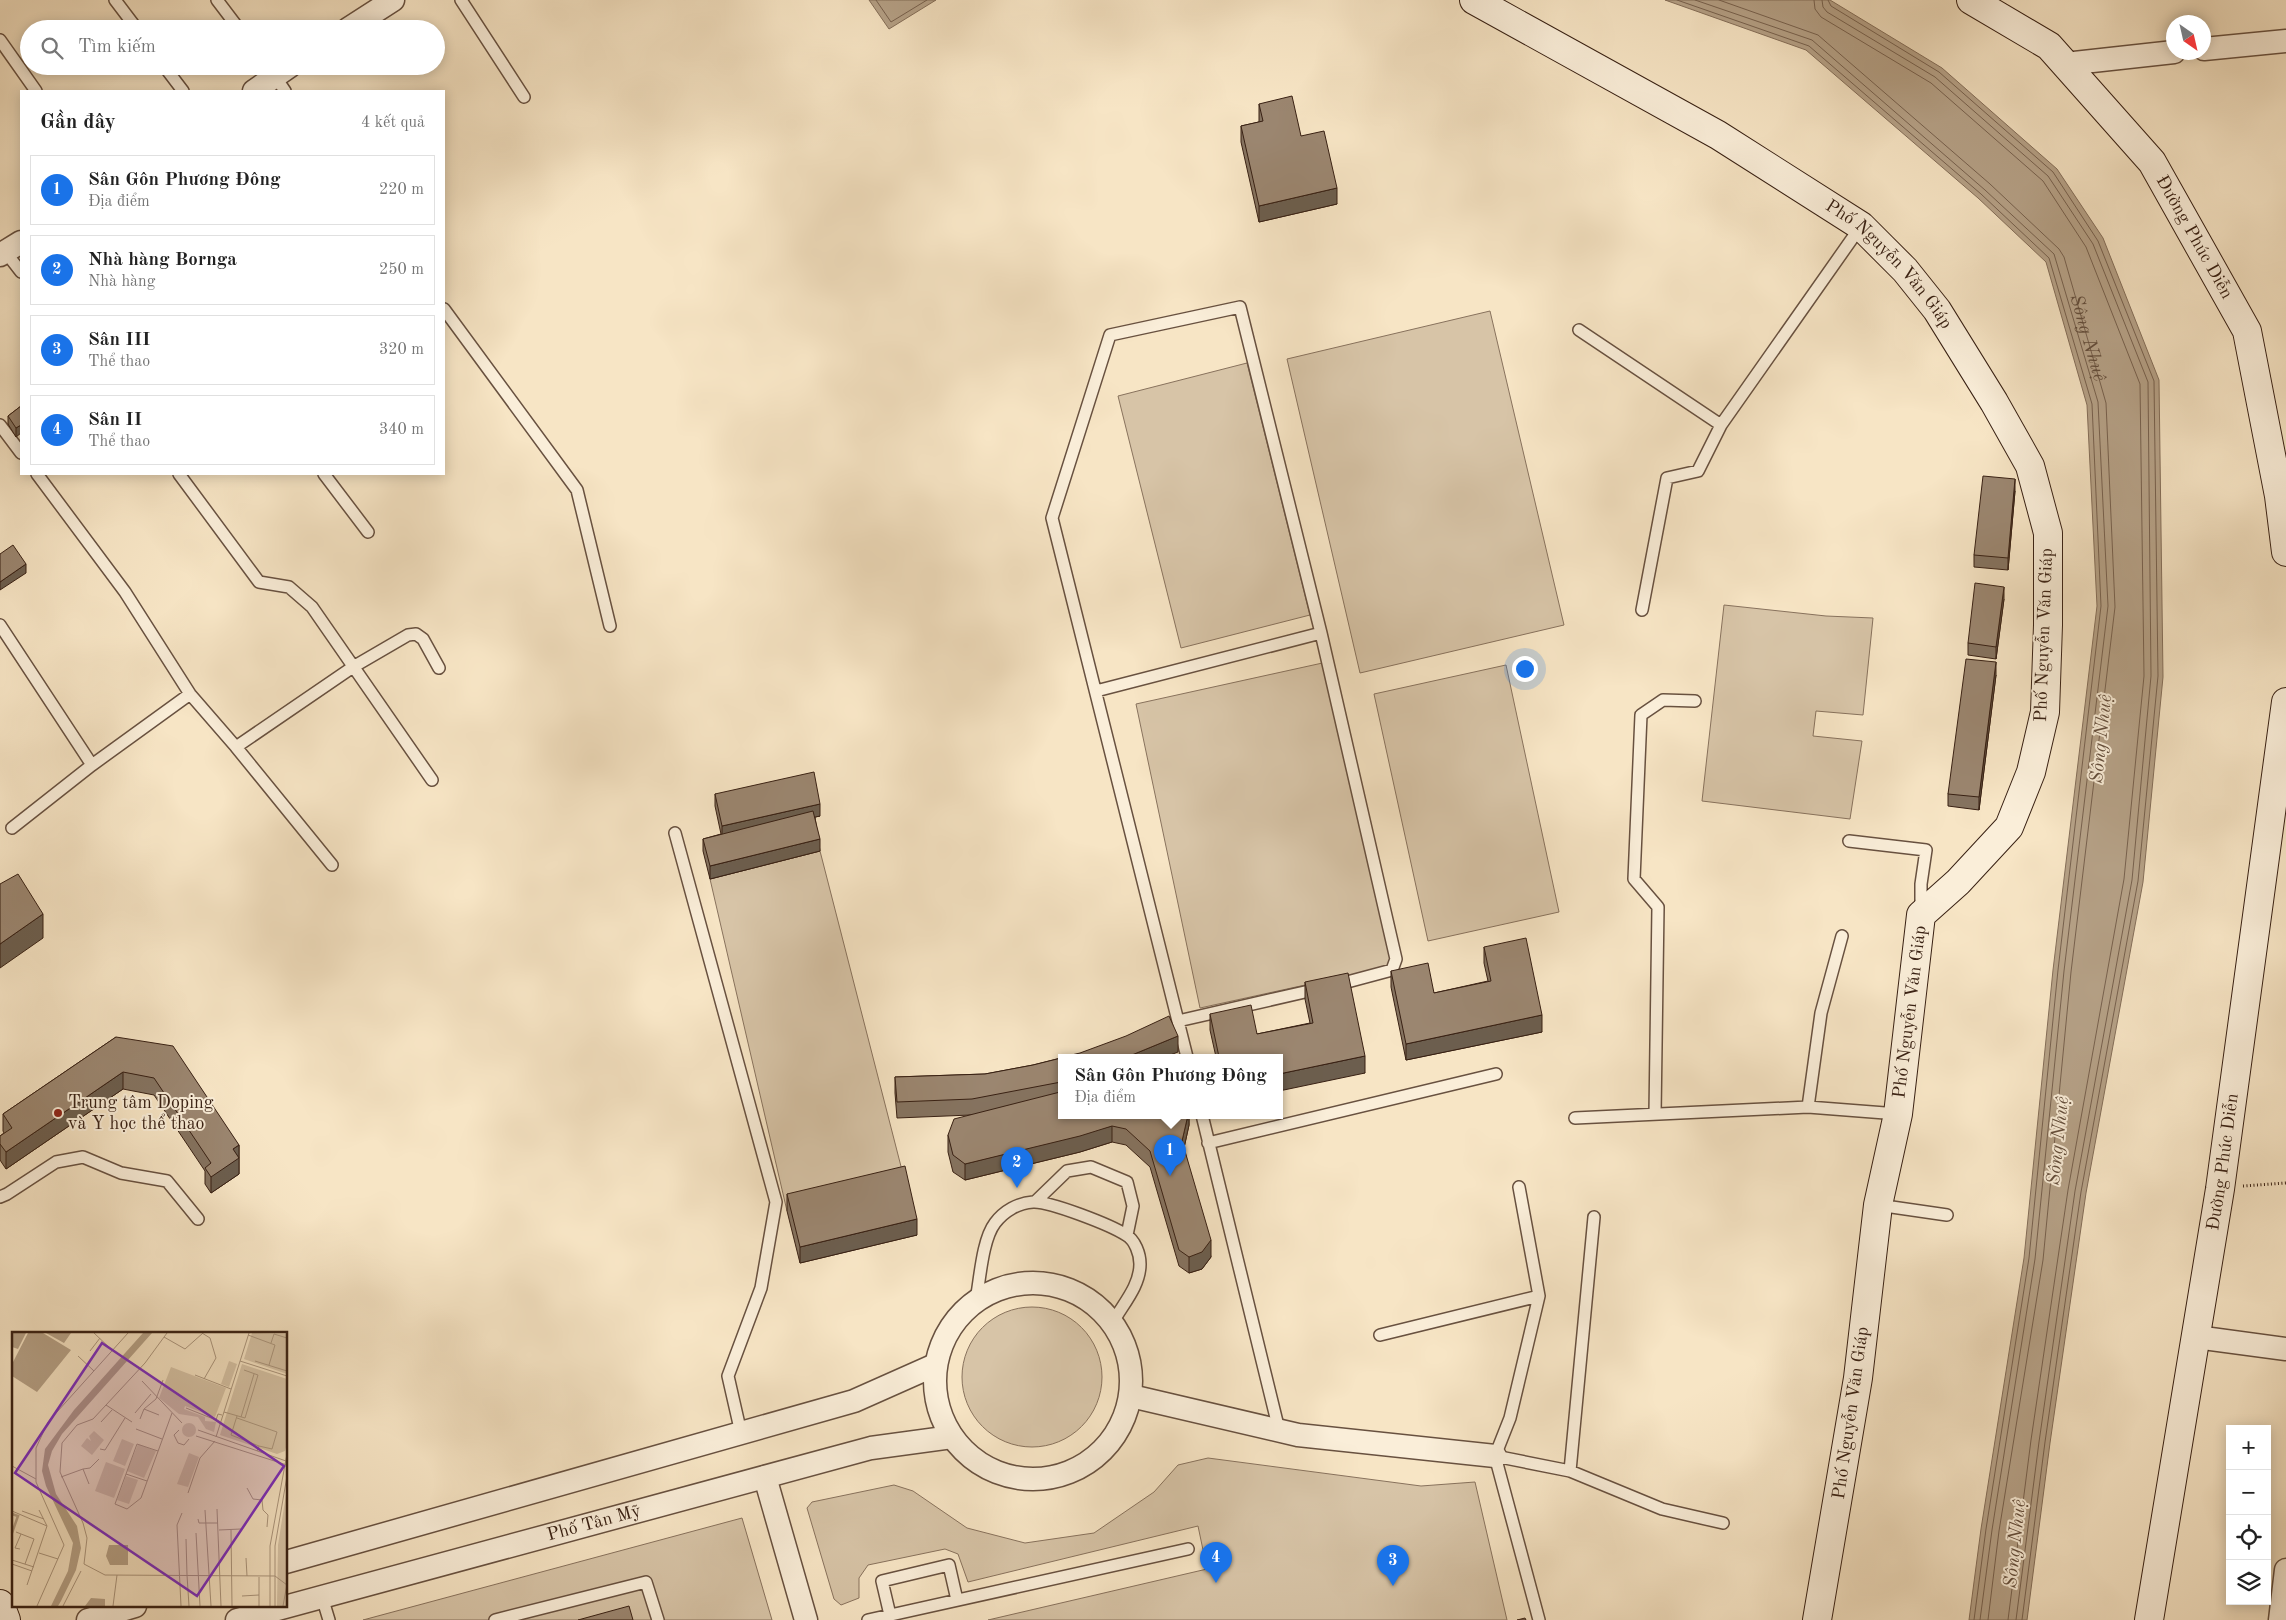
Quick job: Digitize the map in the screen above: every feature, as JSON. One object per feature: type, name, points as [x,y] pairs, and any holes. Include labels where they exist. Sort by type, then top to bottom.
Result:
[{"type":"street","points":[[362,20],[393,0]]},
{"type":"street","name":"Phố Nguyễn Văn Giáp","points":[[1474,0],[1718,135],[1861,226],[1906,270],[1937,310],[1994,402],[2030,466],[2048,533],[2048,625],[2045,712],[2031,772],[2010,827],[1958,882],[1921,915],[1898,1114],[1878,1205],[1858,1378],[1817,1620]]},
{"type":"street","name":"Đường Phúc Diễn","points":[[1970,0],[2048,46],[2152,162],[2247,331],[2279,496],[2286,552]]},
{"type":"street","points":[[2211,48],[2286,42]]},
{"type":"street","points":[[2064,64],[2166,53]]},
{"type":"street","points":[[256,90],[280,75]]},
{"type":"street","name":"Đường Phúc Diễn","points":[[2148,1620],[2220,1189],[2286,702]]},
{"type":"street","points":[[1033,1282],[1064,1287],[1091,1300],[1112,1322],[1125,1344],[1131,1370],[1131,1396],[1120,1427],[1100,1454],[1071,1472],[1038,1479],[1005,1476],[975,1461],[952,1438],[940,1415],[936,1396],[936,1365],[943,1340],[957,1318],[976,1300],[1003,1287],[1033,1282]]},
{"type":"street","points":[[2196,1337],[2286,1349]]},
{"type":"street","points":[[288,1561],[854,1401],[936,1365]]},
{"type":"street","points":[[1131,1396],[1298,1435],[1495,1456]]},
{"type":"street","name":"Phố Tân Mỹ","points":[[288,1606],[872,1448],[952,1438]]},
{"type":"street","points":[[765,1478],[806,1620]]},
{"type":"street","points":[[2280,1620],[2286,1570]]},
{"type":"street","points":[[0,1604],[6,1620]]},
{"type":"street","points":[[88,1620],[128,1608]]},
{"type":"street","name":"Phố Tân Mỹ","points":[[237,1620],[281,1608]]},
{"type":"lane","points":[[115,0],[130,20]]},
{"type":"lane","points":[[218,0],[232,20]]},
{"type":"lane","points":[[461,0],[524,97]]},
{"type":"lane","points":[[0,40],[20,68]]},
{"type":"lane","points":[[25,75],[35,90]]},
{"type":"lane","points":[[171,75],[182,90]]},
{"type":"lane","points":[[1642,610],[1667,478],[1698,471],[1721,425],[1861,226]]},
{"type":"lane","points":[[7,248],[20,270]]},
{"type":"lane","points":[[1178,1021],[1370,977],[1392,970],[1396,959],[1321,633],[1240,307],[1110,335],[1052,518],[1178,1021],[1187,1054]]},
{"type":"lane","points":[[445,310],[577,490],[610,626]]},
{"type":"lane","points":[[1579,330],[1721,425]]},
{"type":"lane","points":[[0,425],[20,452]]},
{"type":"lane","points":[[38,475],[125,592],[190,694],[236,747],[332,865]]},
{"type":"lane","points":[[180,475],[260,582],[289,587],[312,606],[432,780]]},
{"type":"lane","points":[[325,475],[368,532]]},
{"type":"lane","points":[[0,625],[92,765]]},
{"type":"lane","points":[[1096,691],[1321,633]]},
{"type":"lane","points":[[236,747],[353,667],[408,635],[416,634],[423,639],[439,668]]},
{"type":"lane","points":[[12,828],[92,765],[190,694]]},
{"type":"lane","points":[[1655,1114],[1658,907],[1634,879],[1641,715],[1663,700],[1695,700]]},
{"type":"lane","points":[[675,833],[776,1202],[761,1288],[728,1376],[741,1433]]},
{"type":"lane","points":[[1849,841],[1926,850],[1921,884],[1921,915]]},
{"type":"lane","points":[[1808,1107],[1821,1013],[1842,936]]},
{"type":"lane","points":[[1208,1143],[1496,1074]]},
{"type":"lane","points":[[1575,1118],[1808,1107],[1898,1114]]},
{"type":"lane","points":[[1203,1119],[1279,1430]]},
{"type":"lane","points":[[0,1197],[56,1162],[83,1157],[121,1174],[167,1181],[198,1218]]},
{"type":"lane","points":[[1035,1202],[1067,1171],[1091,1168],[1127,1182],[1134,1206],[1127,1235]]},
{"type":"lane","points":[[1520,1187],[1539,1296],[1510,1418],[1495,1456],[1539,1620]]},
{"type":"lane","points":[[976,1300],[988,1236],[994,1224],[1019,1204],[1035,1202],[1055,1204],[1127,1235],[1137,1248],[1140,1264],[1138,1281],[1112,1322]]},
{"type":"lane","points":[[1878,1205],[1946,1215]]},
{"type":"lane","points":[[1570,1471],[1594,1217]]},
{"type":"lane","points":[[1380,1335],[1539,1296]]},
{"type":"lane","points":[[1495,1456],[1570,1471],[1662,1509],[1723,1524]]},
{"type":"lane","points":[[868,1620],[1188,1549]]},
{"type":"lane","points":[[890,1615],[882,1582],[949,1565],[957,1600]]},
{"type":"lane","points":[[495,1620],[646,1582],[658,1620]]},
{"type":"lane","points":[[322,1597],[329,1620]]},
{"type":"path","points":[[2220,1189],[2286,1183]]},
{"type":"shaded area","points":[[1490,311],[1564,625],[1360,673],[1287,359]]},
{"type":"shaded area","points":[[1247,363],[1310,615],[1181,648],[1118,396]]},
{"type":"shaded area","points":[[1724,605],[1826,616],[1873,618],[1863,715],[1816,711],[1813,736],[1862,741],[1850,819],[1702,801]]},
{"type":"shaded area","points":[[1327,662],[1392,966],[1200,1008],[1136,704]]},
{"type":"shaded area","points":[[1506,665],[1559,912],[1428,941],[1374,694]]},
{"type":"shaded area","points":[[820,851],[905,1182],[787,1211],[710,879]]},
{"type":"shaded area","points":[[1032,1307],[1059,1313],[1071,1319],[1081,1328],[1090,1338],[1096,1350],[1102,1377],[1096,1404],[1090,1416],[1081,1426],[1071,1435],[1059,1441],[1032,1447],[1005,1441],[993,1435],[983,1426],[974,1416],[968,1404],[962,1377],[968,1350],[974,1338],[983,1328],[993,1319],[1005,1313]]},
{"type":"shaded area","points":[[1208,1458],[1421,1486],[1475,1482],[1507,1620],[988,1620],[1207,1569],[1198,1526],[968,1582],[958,1554],[945,1549],[868,1565],[859,1578],[859,1598],[841,1605],[834,1599],[807,1508],[812,1502],[894,1485],[913,1491],[967,1528],[1025,1543],[1094,1533],[1154,1492],[1178,1465]]},
{"type":"shaded area","points":[[742,1518],[772,1620],[363,1620]]},
{"type":"water","points":[[869,0],[936,0],[889,29]]},
{"type":"water","name":"Sông Nhuệ","points":[[1665,0],[1830,0],[1942,68],[2057,169],[2103,238],[2159,380],[2163,677],[2143,882],[2086,1193],[2027,1620],[1969,1620],[1981,1529],[2024,1258],[2053,970],[2097,606],[2087,405],[2046,262],[1978,198],[1806,50]]},
{"type":"building","points":[[1292,96],[1301,136],[1324,131],[1337,188],[1259,206],[1241,126],[1263,121],[1259,104]]},
{"type":"building","points":[[20,407],[20,426],[16,428],[8,416]]},
{"type":"building","points":[[1983,476],[2015,479],[2008,558],[1974,555]]},
{"type":"building","points":[[13,545],[26,564],[0,582],[0,554]]},
{"type":"building","points":[[1975,583],[2004,587],[1996,647],[1968,643]]},
{"type":"building","points":[[1966,659],[1996,662],[1979,797],[1948,794]]},
{"type":"building","points":[[814,772],[820,804],[722,826],[715,794]]},
{"type":"building","points":[[813,811],[820,839],[710,866],[703,839]]},
{"type":"building","points":[[18,874],[43,914],[0,944],[0,884]]},
{"type":"building","points":[[1526,938],[1542,1015],[1406,1044],[1391,971],[1428,963],[1434,993],[1491,981],[1484,947]]},
{"type":"building","points":[[1348,973],[1365,1056],[1283,1073],[1283,1054],[1218,1054],[1210,1014],[1251,1005],[1257,1034],[1313,1023],[1305,982]]},
{"type":"building","points":[[1169,1016],[1178,1036],[1134,1054],[1076,1054],[1080,1053],[1126,1036]]},
{"type":"building","name":"Trung tâm Doping và Y học thể thao","points":[[116,1037],[173,1046],[239,1145],[233,1149],[239,1158],[211,1177],[205,1168],[211,1163],[154,1078],[123,1072],[6,1152],[0,1144],[0,1136],[12,1128],[3,1114]]},
{"type":"building","points":[[1058,1059],[1058,1083],[972,1099],[897,1102],[895,1077],[985,1074]]},
{"type":"building","points":[[1058,1093],[1058,1119],[1187,1119],[1182,1141],[1211,1240],[1202,1252],[1189,1257],[1179,1250],[1150,1151],[1126,1129],[1112,1126],[1080,1136],[965,1164],[953,1155],[948,1135],[954,1119]]},
{"type":"building","points":[[905,1166],[917,1219],[800,1247],[787,1194]]},
{"type":"building","points":[[629,1606],[633,1620],[578,1620]]},
{"type":"place","name":"Trung tâm Doping và Y học thể thao","points":[[58,1113]]},
{"type":"place","name":"Sân Gôn Phương Đông","points":[[1170,1176]]},
{"type":"place","name":"Nhà hàng Bornga","points":[[1017,1188]]},
{"type":"place","name":"Sân II","points":[[1216,1583]]},
{"type":"place","name":"Sân III","points":[[1393,1586]]}]
